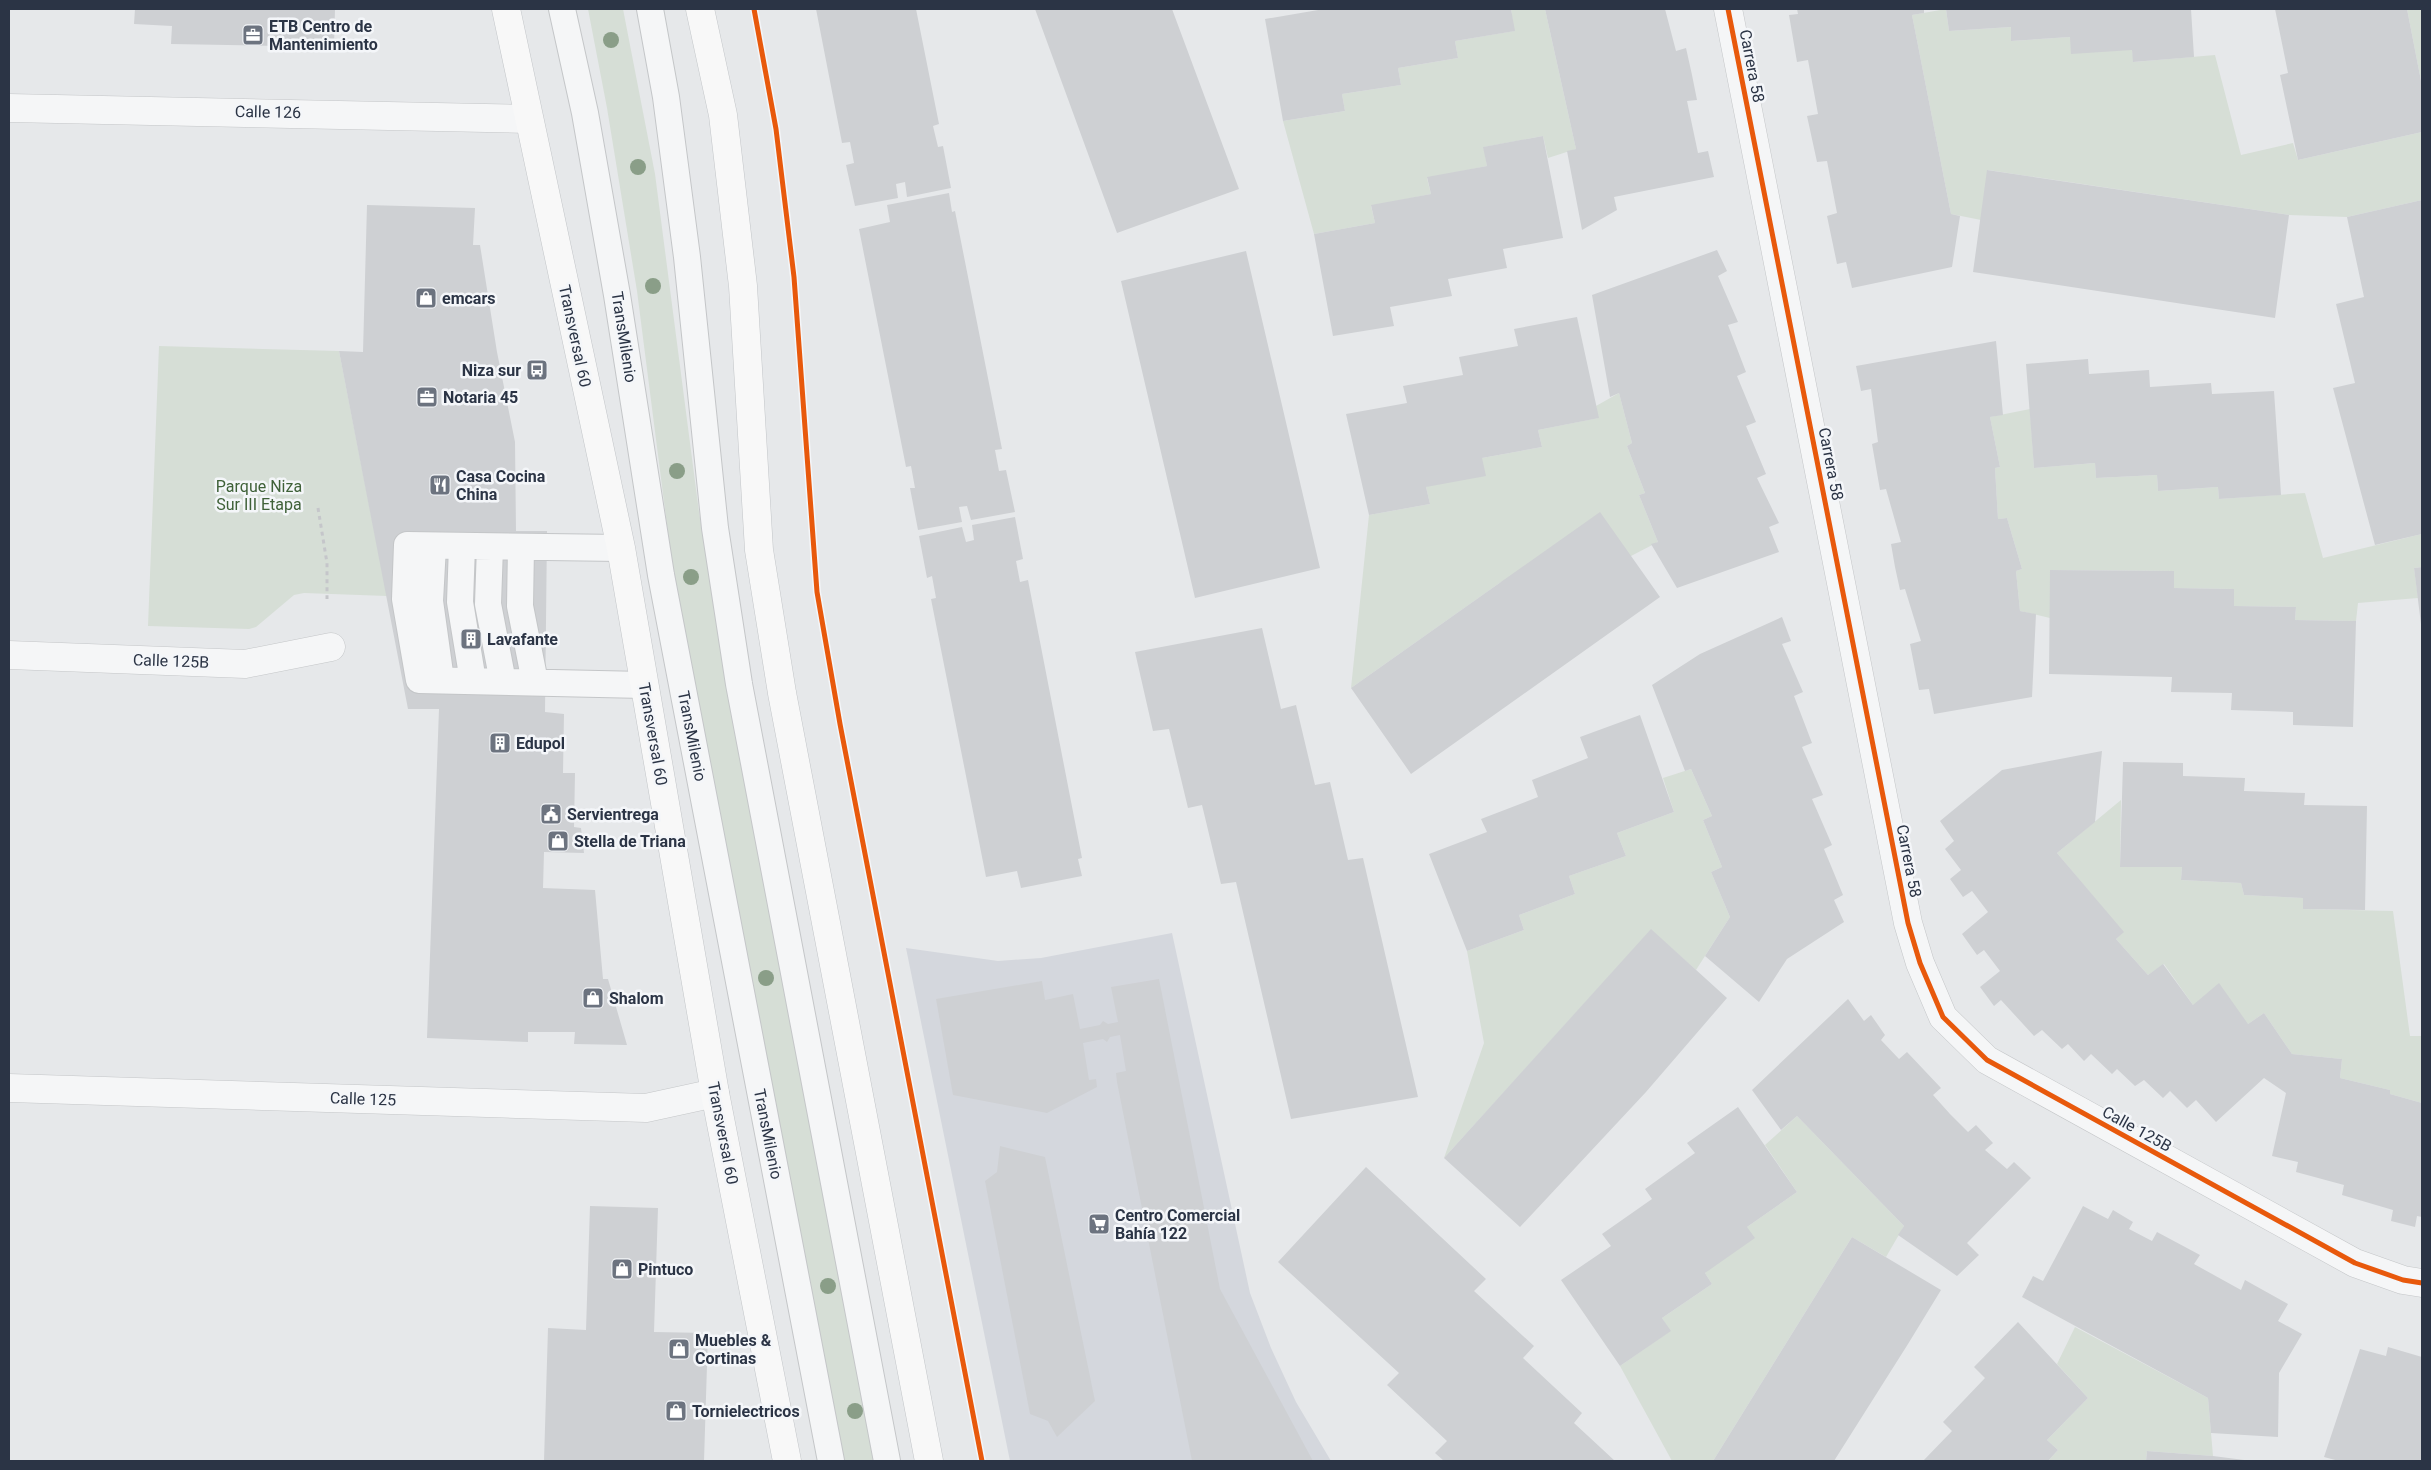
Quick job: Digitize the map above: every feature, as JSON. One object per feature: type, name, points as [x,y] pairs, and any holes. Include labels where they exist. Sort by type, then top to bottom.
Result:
[{"type":"main road","name":"Transversal 60","points":[[506,9],[620,548],[715,1093],[787,1461]]},
{"type":"main road","points":[[700,9],[723,116],[727,144],[743,286],[759,550],[780,684],[929,1461]]},
{"type":"street","name":"Carrera 58","points":[[1728,9],[1908,923]]},
{"type":"street","name":"Calle 126","points":[[9,108],[528,119]]},
{"type":"street","name":"Calle 125B","points":[[9,655],[245,664],[331,647]]},
{"type":"street","name":"Calle 125B","points":[[1908,923],[1920,963],[1943,1017],[1987,1060],[2355,1263],[2404,1280],[2422,1283]]},
{"type":"street","name":"Calle 125","points":[[9,1088],[646,1108],[715,1093]]},
{"type":"lane","name":"TransMilenio","points":[[562,9],[585,113],[618,296],[661,575],[830,1461]]},
{"type":"lane","points":[[650,9],[666,96],[688,267],[716,528],[739,684],[887,1461]]},
{"type":"lane","points":[[620,548],[433,546],[430,601],[441,680],[644,685]]},
{"type":"lane","points":[[462,546],[460,602],[473,680]]},
{"type":"lane","points":[[490,547],[488,604],[503,682]]},
{"type":"lane","points":[[522,547],[520,606],[535,682]]},
{"type":"path","points":[[318,508],[327,564],[327,599]]},
{"type":"shaded area","name":"Centro Comercial Bahía 122","points":[[1172,933],[1250,1293],[1271,1348],[1296,1402],[1331,1461],[1010,1461],[906,948],[998,961],[1041,958]]},
{"type":"green space","points":[[588,9],[623,9],[655,174],[699,512],[724,663],[876,1461],[842,1461],[673,572],[637,291],[607,108]]},
{"type":"green space","points":[[1511,9],[1545,9],[1576,149],[1548,158],[1543,136],[1484,147],[1487,166],[1427,178],[1431,194],[1371,206],[1375,223],[1314,234],[1283,121],[1345,111],[1342,94],[1401,85],[1398,68],[1458,58],[1455,41],[1514,31]]},
{"type":"green space","points":[[1946,9],[1949,31],[2011,27],[2012,41],[2070,37],[2132,50],[2134,62],[2215,55],[2241,155],[2293,143],[2298,160],[2422,132],[2422,200],[2347,217],[2289,215],[1988,170],[1981,220],[1951,214],[1912,15]]},
{"type":"green space","points":[[2407,9],[2422,9],[2422,86]]},
{"type":"green space","name":"Parque Niza Sur III Etapa","points":[[159,346],[339,351],[387,596],[304,593],[294,595],[256,627],[249,629],[148,626]]},
{"type":"green space","points":[[1619,393],[1632,443],[1627,446],[1645,493],[1639,495],[1658,542],[1631,556],[1501,582],[1351,688],[1369,515],[1430,504],[1426,487],[1482,458],[1542,447],[1538,430],[1598,418],[1596,406]]},
{"type":"green space","points":[[2030,409],[2034,468],[2095,463],[2096,478],[2157,475],[2158,491],[2218,487],[2219,499],[2305,493],[2323,558],[2422,534],[2422,567],[2414,568],[2418,598],[2358,603],[2356,621],[2295,620],[2296,607],[2234,606],[2234,589],[2174,588],[2174,571],[2051,570],[2050,618],[2020,611],[2016,571],[2022,569],[2007,518],[1998,519],[1995,468],[2000,467],[1990,417]]},
{"type":"green space","points":[[1691,769],[1712,816],[1703,820],[1722,867],[1711,872],[1730,917],[1696,970],[1651,930],[1444,1158],[1484,1043],[1467,951],[1524,930],[1519,915],[1575,894],[1569,876],[1626,856],[1617,833],[1674,812],[1663,778]]},
{"type":"green space","points":[[2121,800],[2120,867],[2182,867],[2181,880],[2241,883],[2244,895],[2303,898],[2303,909],[2393,911],[2410,1036],[2422,1036],[2422,1103],[2390,1094],[2390,1090],[2340,1078],[2342,1059],[2292,1054],[2264,1013],[2248,1024],[2193,1005],[2164,964],[2148,975],[2116,939],[2123,932],[2057,853]]},
{"type":"green space","points":[[1797,1116],[1904,1226],[1886,1257],[1852,1237],[1713,1461],[1672,1461],[1620,1366],[1670,1331],[1662,1318],[1712,1284],[1705,1273],[1747,1227],[1797,1192],[1765,1145]]},
{"type":"green space","points":[[2075,1327],[2208,1398],[2213,1456],[2147,1451],[2146,1461],[2048,1461],[2058,1450],[2047,1440],[2088,1398],[2057,1364]]},
{"type":"building","name":"ETB Centro de Mantenimiento","points":[[135,9],[335,9],[334,47],[171,44],[172,26],[134,24]]},
{"type":"building","points":[[816,9],[916,9],[939,124],[933,126],[938,147],[943,146],[951,188],[907,197],[905,182],[896,184],[898,198],[855,206],[846,165],[854,163],[850,142],[842,143]]},
{"type":"building","points":[[1035,9],[1172,9],[1239,189],[1117,233]]},
{"type":"building","points":[[1324,9],[1511,9],[1515,31],[1455,41],[1458,58],[1398,68],[1401,85],[1342,94],[1345,111],[1283,121],[1265,19]]},
{"type":"building","points":[[1545,9],[1665,9],[1676,51],[1686,48],[1697,100],[1687,101],[1698,153],[1708,151],[1714,177],[1614,197],[1617,210],[1582,230],[1567,151],[1576,149]]},
{"type":"building","points":[[1797,9],[1924,9],[1924,13],[1912,15],[1951,214],[1960,216],[1952,267],[1852,288],[1846,262],[1837,264],[1827,216],[1837,213],[1827,161],[1817,162],[1807,116],[1818,114],[1808,60],[1797,62],[1789,15],[1798,14]]},
{"type":"building","points":[[1946,9],[2191,9],[2194,57],[2133,62],[2132,50],[2071,54],[2070,37],[2011,41],[2011,27],[1949,31]]},
{"type":"building","points":[[2275,9],[2407,9],[2422,86],[2422,132],[2298,160],[2280,75],[2288,73]]},
{"type":"building","points":[[1543,136],[1563,238],[1503,249],[1507,268],[1448,279],[1452,296],[1390,307],[1394,326],[1333,336],[1314,234],[1375,223],[1371,205],[1431,194],[1427,177],[1487,166],[1483,147]]},
{"type":"building","points":[[1987,170],[2289,215],[2275,318],[1973,272]]},
{"type":"building","points":[[949,193],[952,212],[955,211],[1002,449],[995,450],[999,471],[1006,470],[1015,512],[971,520],[967,506],[959,507],[962,522],[918,530],[910,488],[915,488],[911,466],[906,467],[859,229],[890,222],[887,205]]},
{"type":"building","points":[[2422,200],[2422,534],[2375,545],[2333,388],[2355,383],[2336,304],[2364,297],[2347,217]]},
{"type":"building","points":[[367,205],[475,208],[473,245],[480,245],[497,352],[515,442],[516,531],[547,531],[545,712],[564,714],[563,773],[575,773],[574,827],[581,828],[584,853],[544,852],[543,888],[595,890],[603,979],[608,979],[627,1045],[574,1044],[575,1032],[528,1032],[528,1042],[427,1038],[439,709],[408,709],[339,351],[363,352]]},
{"type":"building","points":[[1717,250],[1727,271],[1718,276],[1738,322],[1728,325],[1746,372],[1737,376],[1756,422],[1746,426],[1766,474],[1757,478],[1779,523],[1769,527],[1779,552],[1677,588],[1651,544],[1658,542],[1639,495],[1645,493],[1627,446],[1632,443],[1619,393],[1610,397],[1592,295]]},
{"type":"building","points":[[1246,251],[1320,568],[1195,598],[1121,281]]},
{"type":"building","points":[[1577,317],[1599,418],[1538,430],[1542,447],[1482,458],[1486,476],[1426,487],[1430,504],[1369,515],[1346,414],[1407,403],[1403,386],[1463,375],[1459,357],[1518,346],[1514,329]]},
{"type":"building","points":[[1996,341],[2003,415],[1990,417],[2000,467],[1995,468],[1998,519],[2007,518],[2022,569],[2016,571],[2020,611],[2036,614],[2032,697],[1934,714],[1929,689],[1919,690],[1910,644],[1921,641],[1905,589],[1900,590],[1891,544],[1901,542],[1886,489],[1880,490],[1872,444],[1878,442],[1871,389],[1861,391],[1856,366]]},
{"type":"building","points":[[2088,359],[2089,374],[2149,370],[2150,387],[2211,383],[2212,394],[2274,391],[2281,495],[2219,499],[2218,487],[2158,491],[2157,475],[2096,478],[2095,463],[2034,468],[2026,364]]},
{"type":"building","points":[[1600,512],[1660,597],[1411,774],[1351,688]]},
{"type":"building","points":[[1015,517],[1023,559],[1016,561],[1020,582],[1028,580],[1082,858],[1078,859],[1082,876],[1021,888],[1017,871],[986,877],[931,599],[936,598],[932,576],[927,578],[919,536],[962,527],[966,542],[974,540],[972,525]]},
{"type":"building","points":[[2422,567],[2422,624],[2421,624],[2414,568]]},
{"type":"building","points":[[2050,570],[2174,571],[2174,588],[2234,589],[2234,606],[2296,607],[2295,620],[2356,621],[2353,727],[2293,725],[2293,712],[2231,710],[2232,693],[2171,692],[2172,677],[2049,674]]},
{"type":"building","points":[[1782,617],[1791,641],[1782,644],[1803,692],[1794,696],[1812,743],[1802,747],[1823,795],[1812,799],[1832,845],[1824,849],[1843,895],[1834,900],[1844,922],[1787,959],[1759,1002],[1705,956],[1730,917],[1711,872],[1722,867],[1703,820],[1712,816],[1691,769],[1685,771],[1652,685],[1700,654]]},
{"type":"building","points":[[1262,628],[1281,709],[1296,705],[1315,785],[1330,782],[1348,860],[1363,858],[1418,1097],[1291,1119],[1236,882],[1221,884],[1202,805],[1188,808],[1169,729],[1153,731],[1135,652]]},
{"type":"building","points":[[1640,715],[1674,812],[1617,833],[1626,856],[1569,876],[1575,894],[1519,915],[1524,930],[1467,951],[1429,854],[1487,832],[1481,819],[1538,797],[1532,780],[1588,758],[1580,737]]},
{"type":"building","points":[[2102,751],[2095,822],[2057,853],[2124,932],[2116,939],[2148,975],[2163,964],[2193,1005],[2219,983],[2248,1024],[2264,1013],[2292,1054],[2342,1059],[2340,1078],[2390,1090],[2390,1094],[2422,1103],[2422,1217],[2417,1216],[2415,1227],[2391,1221],[2393,1210],[2342,1195],[2344,1185],[2296,1172],[2298,1162],[2272,1156],[2286,1093],[2264,1078],[2216,1122],[2196,1100],[2187,1108],[2170,1091],[2163,1098],[2144,1080],[2135,1086],[2117,1069],[2112,1074],[2091,1054],[2084,1061],[2068,1044],[2062,1049],[2042,1030],[2034,1036],[2001,1000],[1994,1006],[1980,987],[2000,971],[1984,950],[1977,955],[1962,934],[1988,912],[1972,891],[1963,897],[1950,879],[1961,870],[1945,849],[1954,841],[1940,821],[2002,770]]},
{"type":"building","points":[[2123,762],[2183,763],[2183,776],[2245,778],[2244,791],[2305,793],[2304,805],[2367,806],[2365,910],[2303,909],[2303,898],[2244,895],[2241,883],[2181,880],[2182,867],[2120,867]]},
{"type":"building","points":[[1651,929],[1727,998],[1646,1092],[1520,1227],[1444,1158]]},
{"type":"building","points":[[1159,979],[1220,1289],[1313,1461],[1192,1461],[1117,1082],[1116,1073],[1126,1071],[1120,1035],[1110,1037],[1107,1042],[1103,1039],[1083,1043],[1089,1080],[1096,1079],[1097,1087],[1047,1113],[953,1095],[936,999],[1042,981],[1045,1000],[1073,994],[1080,1029],[1100,1025],[1103,1021],[1108,1024],[1118,1022],[1111,987]]},
{"type":"building","points":[[1848,999],[1864,1021],[1871,1015],[1885,1035],[1881,1040],[1899,1059],[1907,1052],[1941,1088],[1933,1095],[1968,1132],[1976,1125],[1993,1143],[1985,1150],[2007,1169],[2014,1162],[2031,1178],[1967,1243],[1979,1255],[1957,1276],[1898,1235],[1904,1226],[1797,1116],[1781,1130],[1752,1090]]},
{"type":"building","points":[[1738,1107],[1797,1192],[1747,1227],[1755,1238],[1705,1273],[1712,1284],[1662,1318],[1671,1331],[1620,1366],[1561,1280],[1611,1246],[1602,1234],[1652,1199],[1645,1189],[1695,1153],[1687,1143]]},
{"type":"building","points":[[1000,1146],[1045,1157],[1095,1401],[1057,1437],[1048,1421],[1030,1414],[985,1181],[997,1172]]},
{"type":"building","points":[[1366,1167],[1486,1279],[1474,1291],[1534,1346],[1523,1358],[1582,1413],[1574,1423],[1615,1461],[1444,1461],[1435,1453],[1447,1441],[1387,1385],[1399,1373],[1278,1262]]},
{"type":"building","points":[[590,1206],[658,1208],[654,1332],[708,1333],[704,1461],[544,1461],[548,1328],[586,1330]]},
{"type":"building","points":[[2083,1206],[2108,1219],[2113,1210],[2133,1222],[2129,1229],[2152,1241],[2157,1232],[2200,1255],[2194,1264],[2241,1290],[2245,1280],[2288,1304],[2278,1321],[2302,1334],[2279,1373],[2278,1437],[2211,1433],[2208,1398],[2022,1297],[2033,1276],[2043,1281]]},
{"type":"building","points":[[1852,1237],[1941,1290],[1908,1344],[1834,1461],[1713,1461]]},
{"type":"building","points":[[2018,1322],[2088,1398],[2047,1440],[2058,1450],[2048,1461],[1923,1461],[1952,1431],[1943,1422],[1985,1378],[1974,1367]]},
{"type":"building","points":[[2388,1347],[2422,1357],[2422,1461],[2339,1461],[2324,1457],[2360,1349],[2386,1356]]},
{"type":"building","points":[[2147,1451],[2213,1456],[2252,1461],[2146,1461]]},
{"type":"cycle path","points":[[754,9],[776,129],[794,277],[817,592],[840,724],[982,1461]]},
{"type":"cycle path","points":[[1728,9],[1908,923],[1920,963],[1943,1017],[1987,1060],[2355,1263],[2403,1280],[2422,1283]]},
{"type":"place","name":"ETB Centro de Mantenimiento","points":[[253,35]]},
{"type":"place","name":"emcars","points":[[426,298]]},
{"type":"place","name":"Niza sur","points":[[537,370]]},
{"type":"place","name":"Notaria 45","points":[[427,397]]},
{"type":"place","name":"Casa Cocina China","points":[[440,485]]},
{"type":"place","name":"Lavafante","points":[[471,639]]},
{"type":"place","name":"Edupol","points":[[500,743]]},
{"type":"place","name":"Servientrega","points":[[551,814]]},
{"type":"place","name":"Stella de Triana","points":[[558,841]]},
{"type":"place","name":"Shalom","points":[[593,998]]},
{"type":"place","name":"Centro Comercial Bahía 122","points":[[1099,1224]]},
{"type":"place","name":"Pintuco","points":[[622,1269]]},
{"type":"place","name":"Muebles & Cortinas","points":[[679,1349]]},
{"type":"place","name":"Tornielectricos","points":[[676,1411]]}]
